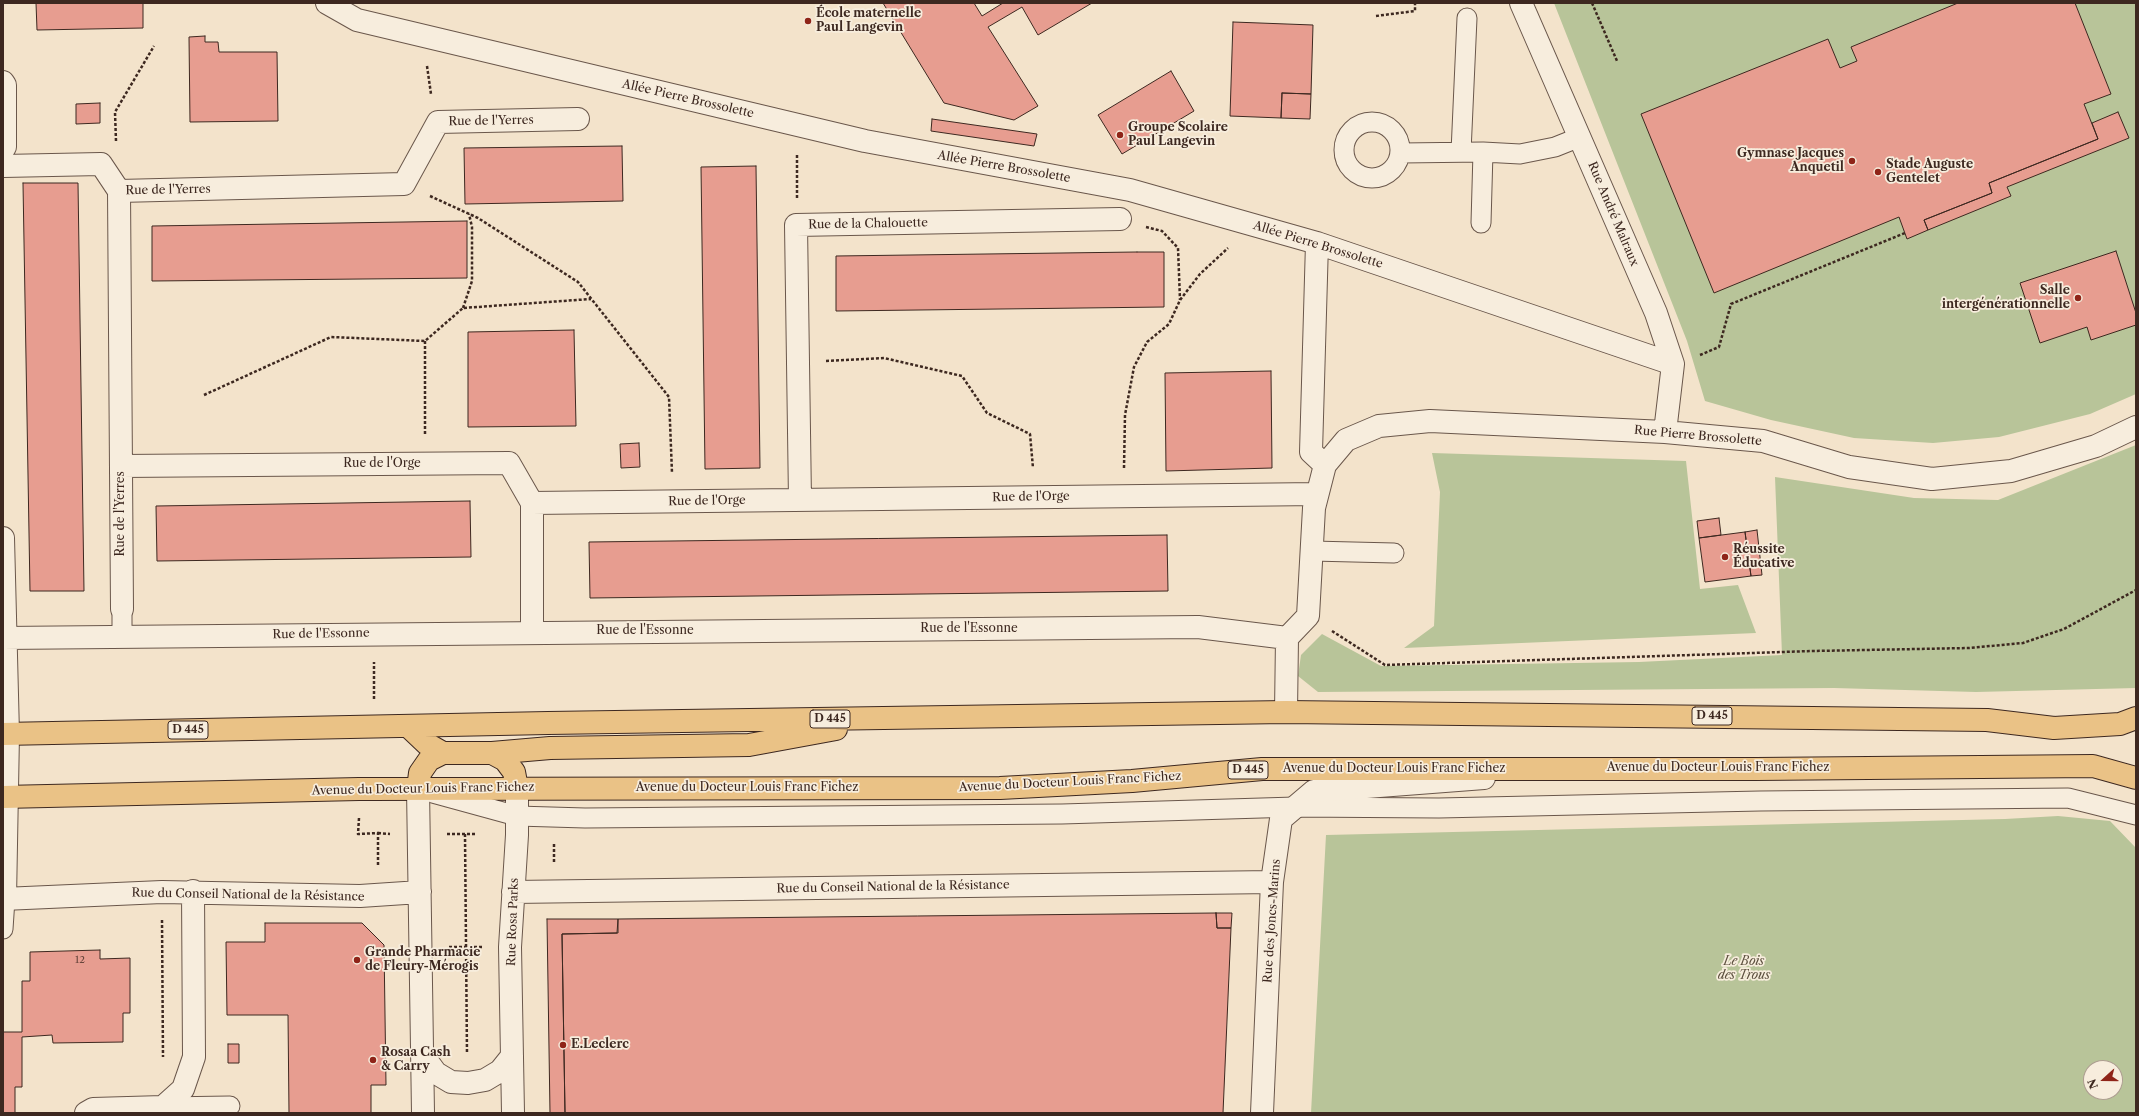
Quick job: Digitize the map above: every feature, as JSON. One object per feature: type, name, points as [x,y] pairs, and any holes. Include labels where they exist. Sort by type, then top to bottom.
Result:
[{"type":"main road","name":"D 445","points":[[5,734],[1286,712],[1987,720],[2054,728],[2120,724],[2136,718]]},
{"type":"main road","points":[[418,789],[420,773],[429,760],[443,753],[492,753],[550,748],[749,745],[895,718]]},
{"type":"main road","points":[[408,726],[427,744],[443,753]]},
{"type":"main road","points":[[492,753],[505,760],[514,772],[517,788]]},
{"type":"main road","name":"Avenue du Docteur Louis Franc Fichez","points":[[5,797],[359,789],[1000,788],[1132,781],[1262,769],[1600,769],[2093,766],[2136,778]]},
{"type":"street","name":"Allée Pierre Brossolette","points":[[327,3],[357,20],[865,141],[1130,190],[1317,243],[1673,364]]},
{"type":"street","name":"Rue André Malraux","points":[[1521,3],[1656,314],[1673,364],[1665,432]]},
{"type":"street","points":[[3,82],[5,85],[5,147],[3,150]]},
{"type":"street","name":"Rue de l'Yerres","points":[[122,609],[119,191],[404,184],[438,122],[578,119]]},
{"type":"street","points":[[3,166],[101,164],[119,191]]},
{"type":"street","name":"Rue de la Chalouette","points":[[800,500],[796,225],[1120,220]]},
{"type":"street","points":[[1286,712],[1287,638],[1308,616],[1317,494],[1325,465],[1311,452],[1317,243]]},
{"type":"street","name":"Rue Pierre Brossolette","points":[[1325,465],[1346,440],[1379,426],[1430,421],[1665,432],[1763,441],[1849,466],[1932,479],[2011,471],[2096,446],[2136,427]]},
{"type":"street","name":"Rue de l'Orge","points":[[121,466],[509,463],[532,503],[1317,494]]},
{"type":"street","points":[[532,503],[532,632]]},
{"type":"street","points":[[3,538],[5,734],[4,899]]},
{"type":"street","name":"Rue de l'Essonne","points":[[4,638],[1198,627],[1287,638]]},
{"type":"street","name":"Rue des Joncs-Marins","points":[[1262,1113],[1272,882],[1281,819],[1314,791],[1600,769]]},
{"type":"street","name":"Rue Rosa Parks","points":[[513,1113],[510,947],[517,816],[517,788]]},
{"type":"street","points":[[418,789],[422,946],[423,1113]]},
{"type":"street","name":"Rue du Conseil National de la Résistance","points":[[513,892],[1272,882]]},
{"type":"street","name":"Rue du Conseil National de la Résistance","points":[[4,899],[162,892],[360,896],[420,892]]},
{"type":"street","points":[[86,1113],[93,1109],[163,1107],[183,1089],[194,1057],[193,892]]},
{"type":"street","points":[[422,1054],[436,1073],[451,1082],[468,1083],[485,1080],[500,1071],[512,1056]]},
{"type":"lane","points":[[1461,152],[1467,18]]},
{"type":"lane","points":[[1401,153],[1483,152],[1520,154],[1555,147],[1580,137]]},
{"type":"lane","points":[[1481,223],[1483,152]]},
{"type":"lane","points":[[1312,551],[1394,553]]},
{"type":"lane","name":"Rue de l'Yerres","points":[[122,609],[122,636]]},
{"type":"lane","points":[[418,789],[517,816],[592,818],[1062,814],[1295,807],[1438,808],[1760,801],[2068,798],[2136,815]]},
{"type":"lane","points":[[3,929],[4,899]]},
{"type":"lane","points":[[163,1107],[230,1106]]},
{"type":"path","points":[[1376,16],[1415,11],[1415,3]]},
{"type":"path","points":[[1592,3],[1617,62]]},
{"type":"path","points":[[424,35],[429,88],[438,122]]},
{"type":"path","points":[[116,144],[115,112],[154,46]]},
{"type":"path","points":[[795,124],[798,167],[796,225]]},
{"type":"path","points":[[404,184],[478,218],[578,282],[669,397],[672,501]]},
{"type":"path","points":[[204,395],[331,336],[425,341],[463,308],[472,281],[472,227],[469,214]]},
{"type":"path","points":[[1120,220],[1162,231],[1178,248],[1180,300]]},
{"type":"path","points":[[1124,496],[1125,415],[1134,367],[1147,342],[1169,324],[1180,300],[1200,274],[1254,225]]},
{"type":"path","points":[[1673,364],[1692,359],[1719,346],[1730,304],[1905,234]]},
{"type":"path","points":[[463,308],[591,299]]},
{"type":"path","points":[[425,341],[425,464]]},
{"type":"path","points":[[798,362],[884,358],[962,376],[987,413],[1030,434],[1035,497]]},
{"type":"path","points":[[1308,616],[1385,665],[1813,650],[1969,648],[2030,640],[2064,629],[2136,590]]},
{"type":"path","points":[[359,789],[358,834],[378,834],[378,895]]},
{"type":"path","points":[[465,834],[467,1056]]},
{"type":"path","points":[[162,892],[163,1059]]},
{"type":"path","points":[[422,946],[510,947]]},
{"type":"green space","name":"Stade Auguste Gentelet","points":[[1554,3],[2136,3],[2136,394],[2090,414],[1999,437],[1933,443],[1854,438],[1771,420],[1705,401],[1687,341]]},
{"type":"green space","points":[[2136,445],[2136,688],[1976,692],[1834,688],[1318,692],[1298,676],[1301,655],[1322,634],[1381,666],[1639,662],[1782,655],[1775,477],[1914,498],[1998,500]]},
{"type":"green space","points":[[1432,453],[1686,461],[1700,589],[1738,585],[1756,633],[1404,648],[1434,626],[1440,492]]},
{"type":"green space","name":"Le Bois des Trous","points":[[2058,816],[2110,821],[2136,848],[2136,1113],[1311,1113],[1326,835],[2005,819]]},
{"type":"building","points":[[36,3],[143,3],[143,28],[37,30]]},
{"type":"building","points":[[883,3],[974,3],[982,16],[1003,3],[1092,3],[1038,35],[1022,7],[988,27],[1038,106],[1014,120],[944,103]]},
{"type":"building","name":"Gymnase Jacques Anquetil","points":[[1958,3],[2075,3],[2111,94],[2084,104],[2098,139],[1989,183],[1992,193],[1924,220],[1928,230],[1907,239],[1899,217],[1714,293],[1641,114],[1828,39],[1840,68],[1857,61],[1851,47]]},
{"type":"building","points":[[1233,22],[1313,25],[1311,94],[1282,93],[1281,118],[1230,116]]},
{"type":"building","points":[[205,36],[205,42],[218,42],[219,52],[277,52],[278,121],[190,122],[189,37]]},
{"type":"building","points":[[1171,71],[1194,111],[1122,154],[1098,115]]},
{"type":"building","points":[[1282,93],[1311,94],[1310,119],[1281,118]]},
{"type":"building","points":[[100,103],[100,123],[76,124],[76,104]]},
{"type":"building","points":[[2118,112],[2129,138],[2007,187],[2011,196],[1928,230],[1924,220],[1992,193],[1989,183],[2098,139],[2092,123]]},
{"type":"building","points":[[932,119],[1037,134],[1034,146],[931,131]]},
{"type":"building","points":[[622,146],[623,201],[465,204],[464,148]]},
{"type":"building","points":[[756,166],[760,468],[705,469],[701,167]]},
{"type":"building","points":[[23,183],[78,183],[84,591],[30,591]]},
{"type":"building","points":[[467,221],[467,278],[152,281],[152,226]]},
{"type":"building","name":"Salle intergénérationnelle","points":[[2116,251],[2136,313],[2136,325],[2091,340],[2087,327],[2040,343],[2020,283]]},
{"type":"building","points":[[1164,252],[1164,307],[836,311],[836,256]]},
{"type":"building","points":[[574,330],[576,426],[468,427],[468,332]]},
{"type":"building","points":[[1271,371],[1272,468],[1166,471],[1165,373]]},
{"type":"building","points":[[639,443],[640,467],[621,468],[620,444]]},
{"type":"building","points":[[470,501],[471,557],[157,561],[156,506]]},
{"type":"building","points":[[1719,518],[1721,535],[1699,538],[1697,521]]},
{"type":"building","points":[[1757,530],[1762,575],[1751,576],[1745,532]]},
{"type":"building","name":"Réussite Éducative","points":[[1745,532],[1751,576],[1705,582],[1699,538]]},
{"type":"building","points":[[1167,535],[1168,591],[590,598],[589,542]]},
{"type":"building","points":[[1216,913],[1217,928],[1231,928],[1223,1113],[565,1113],[562,934],[618,933],[618,919]]},
{"type":"building","points":[[1216,913],[1232,913],[1231,928],[1217,928]]},
{"type":"building","points":[[547,919],[618,919],[617,933],[562,934],[565,1113],[550,1113]]},
{"type":"building","points":[[265,923],[362,923],[384,945],[386,1085],[371,1085],[371,1113],[289,1113],[288,1015],[227,1015],[226,942],[265,942]]},
{"type":"building","points":[[100,950],[100,959],[130,958],[130,1013],[123,1013],[123,1042],[53,1043],[52,1035],[22,1037],[22,1087],[15,1087],[15,1113],[3,1113],[3,1032],[22,1032],[22,981],[30,981],[30,952]]},
{"type":"building","points":[[228,1044],[239,1044],[239,1063],[228,1063]]},
{"type":"place","name":"École maternelle Paul Langevin","points":[[808,21]]},
{"type":"place","name":"Groupe Scolaire Paul Langevin","points":[[1120,135]]},
{"type":"place","name":"Gymnase Jacques Anquetil","points":[[1852,161]]},
{"type":"place","name":"Stade Auguste Gentelet","points":[[1878,172]]},
{"type":"place","name":"Salle intergénérationnelle","points":[[2078,298]]},
{"type":"place","name":"Réussite Éducative","points":[[1725,557]]},
{"type":"place","name":"Grande Pharmacie de Fleury-Mérogis","points":[[357,960]]},
{"type":"place","name":"E.Leclerc","points":[[563,1045]]},
{"type":"place","name":"Rosaa Cash & Carry","points":[[373,1060]]}]
